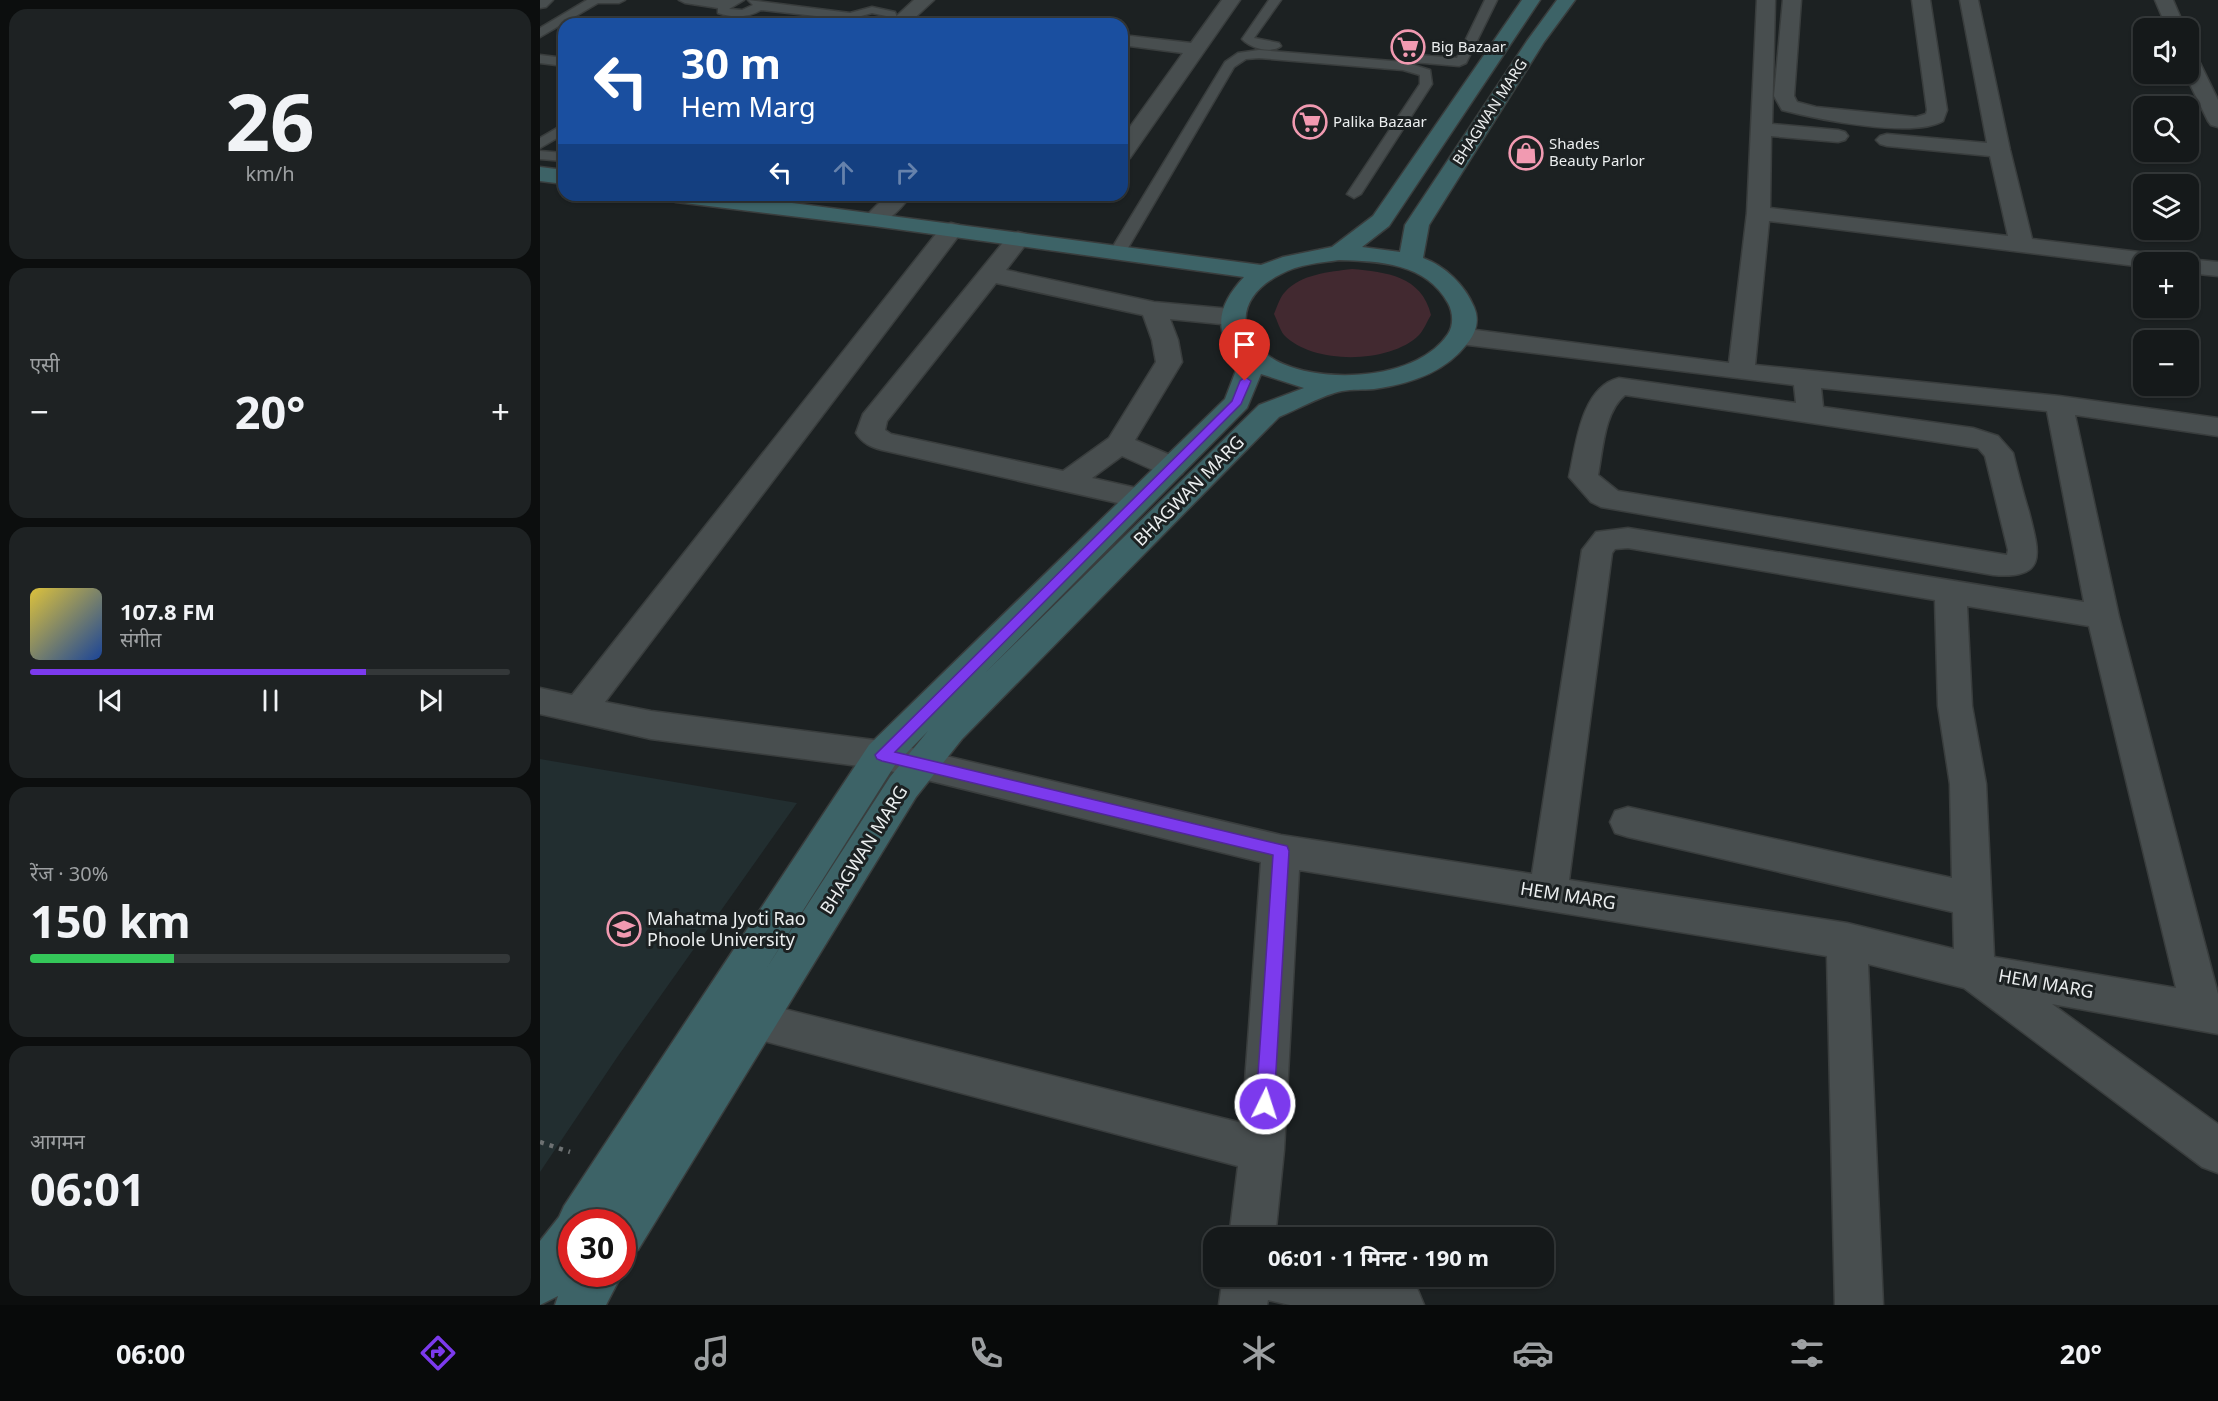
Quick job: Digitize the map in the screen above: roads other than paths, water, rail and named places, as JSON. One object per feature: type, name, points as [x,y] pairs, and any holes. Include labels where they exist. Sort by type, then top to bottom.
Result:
[{"type":"street","points":[[540,3],[544,0]]},
{"type":"street","points":[[904,18],[925,0]]},
{"type":"street","points":[[1128,145],[1231,0]]},
{"type":"street","name":"BHAGWAN MARG","points":[[1339,253],[1381,221],[1531,0]]},
{"type":"street","name":"BHAGWAN MARG","points":[[1410,262],[1418,225],[1536,41],[1566,0]]},
{"type":"street","points":[[1741,372],[1758,213],[1767,0]]},
{"type":"street","points":[[1792,0],[1784,96],[1789,106],[1816,113],[1916,123],[1929,121],[1936,117],[1937,110],[1921,0]]},
{"type":"street","points":[[1969,0],[1999,150],[2022,245]]},
{"type":"street","points":[[2164,0],[2172,18]]},
{"type":"street","points":[[1128,34],[1200,43]]},
{"type":"street","points":[[2199,61],[2218,121]]},
{"type":"street","points":[[1762,129],[1999,150]]},
{"type":"street","points":[[540,174],[558,176]]},
{"type":"street","points":[[726,201],[874,219],[1265,273]]},
{"type":"street","points":[[874,219],[894,201]]},
{"type":"street","points":[[1758,213],[2133,258]]},
{"type":"street","points":[[580,710],[951,230]]},
{"type":"street","points":[[1017,239],[873,420],[870,433],[882,441],[1140,498]]},
{"type":"street","points":[[1339,253],[1375,254],[1410,262],[1439,276],[1462,304],[1466,321],[1460,336],[1449,351],[1431,364],[1381,382],[1335,385],[1284,375],[1254,359],[1240,346],[1231,317],[1240,295],[1265,273],[1297,260],[1339,253]]},
{"type":"street","points":[[2199,267],[2218,269]]},
{"type":"street","points":[[990,274],[1154,310],[1231,317]]},
{"type":"street","points":[[1068,482],[1119,444],[1169,362],[1165,340],[1154,310]]},
{"type":"street","points":[[1460,336],[1741,372],[2059,404],[2218,427]]},
{"type":"street","name":"BHAGWAN MARG","points":[[589,1209],[902,759],[1140,498],[1238,402],[1254,359]]},
{"type":"street","points":[[1808,378],[1810,414]]},
{"type":"street","name":"BHAGWAN MARG","points":[[902,759],[950,729],[1269,411],[1335,385]]},
{"type":"street","points":[[1619,386],[1810,414],[1973,437],[1988,442],[1999,453],[2023,550],[2021,560],[2013,566],[1993,564],[1611,500],[1601,495],[1583,477],[1599,413],[1610,392],[1619,386]]},
{"type":"street","points":[[2059,404],[2103,617],[2210,1014]]},
{"type":"street","points":[[1119,444],[1172,467]]},
{"type":"street","points":[[1548,893],[1597,550],[1607,539],[1628,538],[2103,617]]},
{"type":"street","points":[[1951,592],[1955,706],[1968,784],[1975,972],[2218,1151]]},
{"type":"street","name":"HEM MARG","points":[[540,701],[651,725],[902,759],[1281,851],[1847,941],[1975,972],[2210,1014]]},
{"type":"street","name":"BHAGWAN MARG","points":[[636,1212],[903,787],[902,759]]},
{"type":"street","points":[[1628,822],[1972,899]]},
{"type":"street","points":[[1253,1227],[1262,1150],[1281,851]]},
{"type":"street","points":[[1847,941],[1859,1305]]},
{"type":"street","points":[[756,1021],[1262,1150]]},
{"type":"street","points":[[540,1282],[558,1256]]},
{"type":"street","points":[[579,1305],[590,1287]]},
{"type":"street","points":[[1243,1305],[1245,1287]]},
{"type":"street","points":[[1317,1287],[1400,1305]]},
{"type":"lane","points":[[565,18],[595,0]]},
{"type":"lane","points":[[601,0],[619,0]]},
{"type":"lane","points":[[685,0],[746,12],[756,3],[836,18]]},
{"type":"lane","points":[[718,18],[738,0]]},
{"type":"lane","points":[[1275,0],[1249,35],[1250,43],[1261,46],[1459,62],[1466,57],[1491,0]]},
{"type":"lane","points":[[851,18],[864,11],[880,10],[891,14],[892,18]]},
{"type":"lane","points":[[540,33],[558,22]]},
{"type":"lane","points":[[1117,253],[1229,65],[1235,58],[1242,56],[1259,54],[1404,66],[1426,73],[1426,84],[1354,194]]},
{"type":"lane","points":[[540,59],[558,61]]},
{"type":"lane","points":[[540,144],[558,132]]},
{"type":"lane","points":[[540,155],[558,157]]},
{"type":"place","name":"Big Bazaar","points":[[1408,47]]},
{"type":"place","name":"Palika Bazaar","points":[[1310,122]]},
{"type":"place","name":"Shades Beauty Parlor","points":[[1526,153]]},
{"type":"place","name":"Mahatma Jyoti Rao Phoole University","points":[[624,929]]}]
